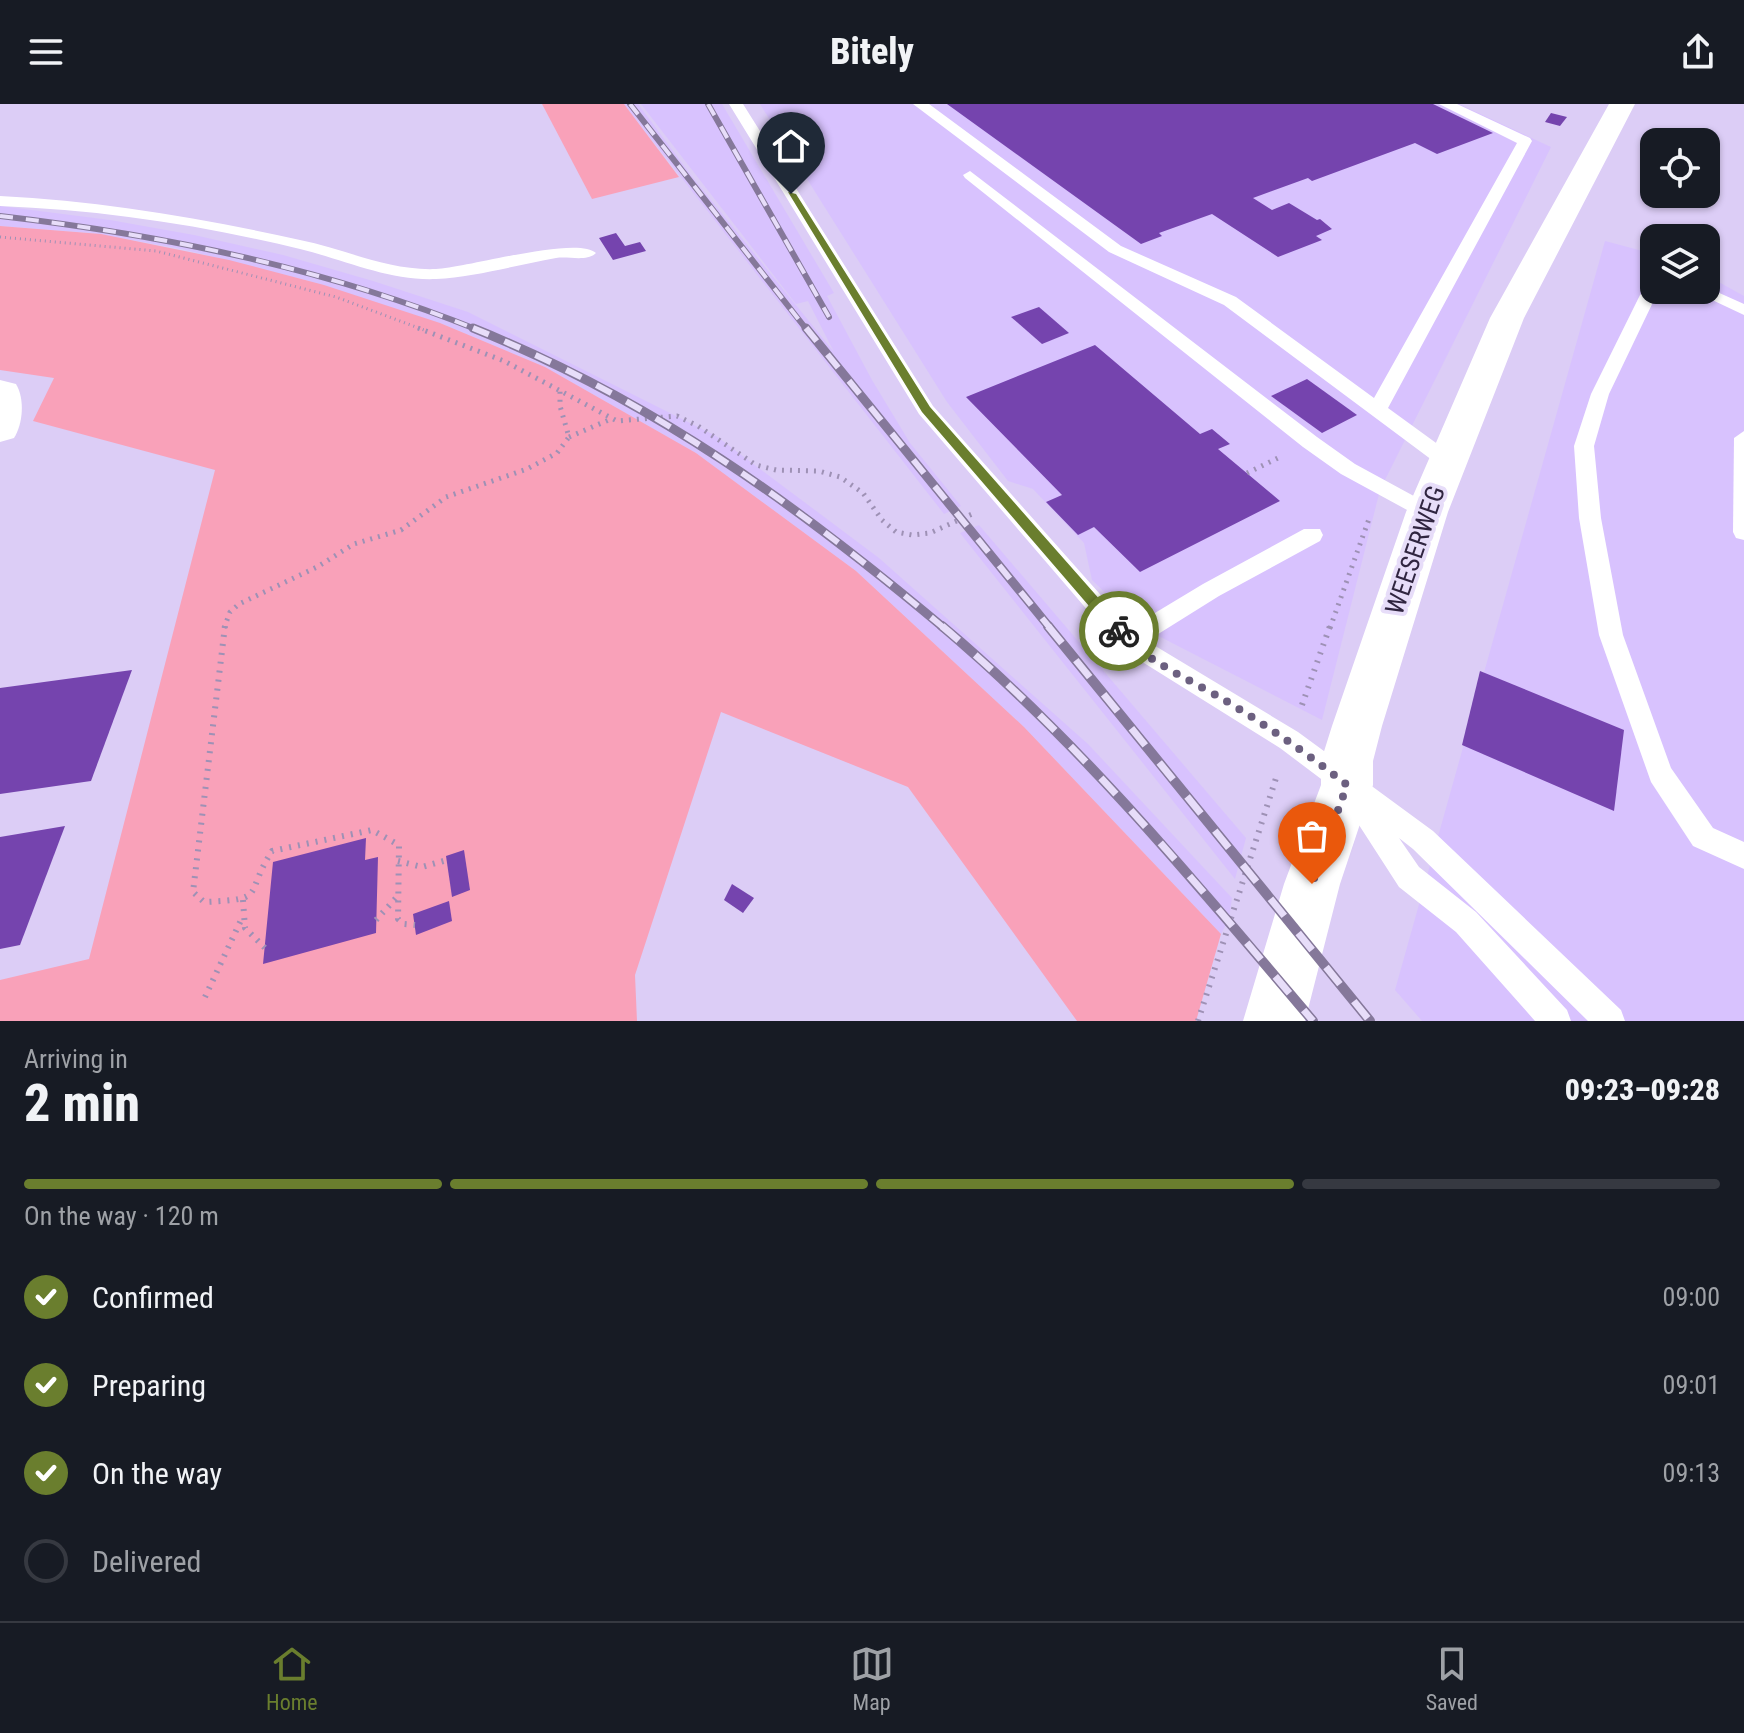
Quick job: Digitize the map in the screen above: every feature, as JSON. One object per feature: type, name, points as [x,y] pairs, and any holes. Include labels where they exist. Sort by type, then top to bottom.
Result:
[{"type":"street","name":"WEESERWEG","points":[[1274,1021],[1312,884],[1347,785],[1347,761],[1427,512],[1507,318],[1622,104]]},
{"type":"street","points":[[0,392],[3,393],[0,429]]},
{"type":"lane","points":[[736,104],[926,410],[1128,641],[1289,740],[1423,840],[1610,1021]]},
{"type":"lane","points":[[920,104],[1115,249],[1230,301],[1447,461]]},
{"type":"lane","points":[[1377,410],[1525,141],[1446,104]]},
{"type":"lane","points":[[970,175],[1310,442],[1348,469],[1427,512]]},
{"type":"lane","points":[[0,201],[171,218],[303,245],[392,271],[436,274],[564,252],[588,253]]},
{"type":"lane","points":[[1720,299],[1744,310]]},
{"type":"lane","points":[[1644,304],[1600,394],[1584,446],[1590,518],[1611,635],[1660,774],[1703,837],[1744,856]]},
{"type":"lane","points":[[1744,438],[1744,532]]},
{"type":"lane","points":[[1128,641],[1211,590],[1312,535]]},
{"type":"lane","points":[[1347,785],[1409,877],[1466,922],[1556,1021]]},
{"type":"path","points":[[0,237],[129,247],[289,284],[379,311],[504,361],[612,418],[633,423],[664,415],[677,416],[756,465],[822,470],[832,474],[863,492],[884,523],[896,532],[929,532],[984,510]]},
{"type":"path","points":[[560,389],[560,406],[569,437]]},
{"type":"path","points":[[243,900],[204,902],[193,892],[224,628],[230,612],[354,544],[401,530],[446,497],[527,469],[557,453],[569,437],[612,418]]},
{"type":"path","points":[[1247,473],[1288,453]]},
{"type":"path","points":[[265,948],[250,939],[242,918],[243,900],[259,884],[263,863],[272,851],[372,830],[399,845],[398,919],[404,924],[415,925]]},
{"type":"path","points":[[398,861],[421,867],[435,866],[447,860]]},
{"type":"path","points":[[376,920],[391,907],[398,895]]},
{"type":"path","points":[[205,997],[242,918]]},
{"type":"shaded area","points":[[542,104],[624,104],[679,177],[592,199]]},
{"type":"shaded area","points":[[624,104],[638,104],[693,178],[834,352],[808,301],[796,304],[641,104],[722,104],[834,293],[827,296],[872,380],[910,443],[961,506],[944,514]]},
{"type":"shaded area","points":[[760,104],[1459,104],[1551,147],[1380,490],[1322,720],[1139,626],[1092,580],[1084,543],[1033,489],[1008,481],[947,402]]},
{"type":"shaded area","points":[[0,206],[110,220],[194,235],[283,255],[373,281],[468,312],[716,436],[879,558],[1088,744],[1232,898],[1229,919],[1221,934],[1024,727],[856,571],[696,453],[545,367],[445,325],[309,281],[182,249],[93,233],[0,226]]},
{"type":"shaded area","points":[[0,226],[101,234],[229,260],[324,285],[440,323],[545,367],[696,453],[856,571],[1024,727],[1221,934],[1196,1021],[1077,1021],[908,787],[721,712],[635,975],[637,1021],[0,1021],[0,980],[89,959],[215,470],[33,421],[54,378],[0,370]]},
{"type":"shaded area","points":[[1605,241],[1640,250],[1640,304],[1720,304],[1720,283],[1744,296],[1744,1021],[1422,1021],[1395,990]]},
{"type":"shaded area","points":[[979,525],[1246,838],[1235,879],[960,533]]},
{"type":"building","points":[[947,104],[1433,104],[1493,133],[1437,154],[1415,143],[1312,181],[1308,178],[1253,198],[1272,210],[1289,203],[1332,229],[1316,236],[1322,240],[1278,257],[1212,214],[1159,233],[1162,236],[1141,244]]},
{"type":"building","points":[[1551,113],[1567,117],[1560,126],[1545,122]]},
{"type":"building","points":[[616,233],[625,246],[640,242],[646,251],[613,260],[599,238]]},
{"type":"building","points":[[1039,307],[1069,333],[1042,344],[1011,317]]},
{"type":"building","points":[[1095,345],[1200,434],[1212,429],[1230,444],[1218,449],[1280,501],[1140,572],[1094,527],[1078,535],[1046,502],[1062,495],[966,397]]},
{"type":"building","points":[[1307,379],[1357,415],[1322,433],[1271,396]]},
{"type":"building","points":[[132,670],[91,781],[0,794],[0,688]]},
{"type":"building","points":[[1480,671],[1624,730],[1614,811],[1462,745]]},
{"type":"building","points":[[65,826],[20,945],[0,949],[0,837]]},
{"type":"building","points":[[366,838],[365,860],[378,857],[376,933],[263,964],[273,862]]},
{"type":"building","points":[[464,850],[470,890],[452,897],[446,856]]},
{"type":"building","points":[[732,884],[754,898],[743,913],[724,900]]},
{"type":"building","points":[[449,901],[452,921],[416,935],[413,914]]},
{"type":"railway","points":[[630,104],[807,330]]},
{"type":"railway","points":[[708,104],[829,317]]},
{"type":"railway","points":[[0,216],[122,233],[243,257],[361,289],[475,329]]},
{"type":"railway","points":[[806,328],[1050,628]]},
{"type":"railway","points":[[475,329],[602,388],[663,422],[778,498],[944,628]]},
{"type":"railway","points":[[942,626],[1042,717],[1136,816],[1313,1021]]},
{"type":"railway","points":[[1048,626],[1370,1021]]},
{"type":"way so far","points":[[1119,631],[1128,641],[1176,673],[1289,740],[1347,785],[1312,884]]},
{"type":"route","points":[[791,194],[926,410],[1119,631]]}]
